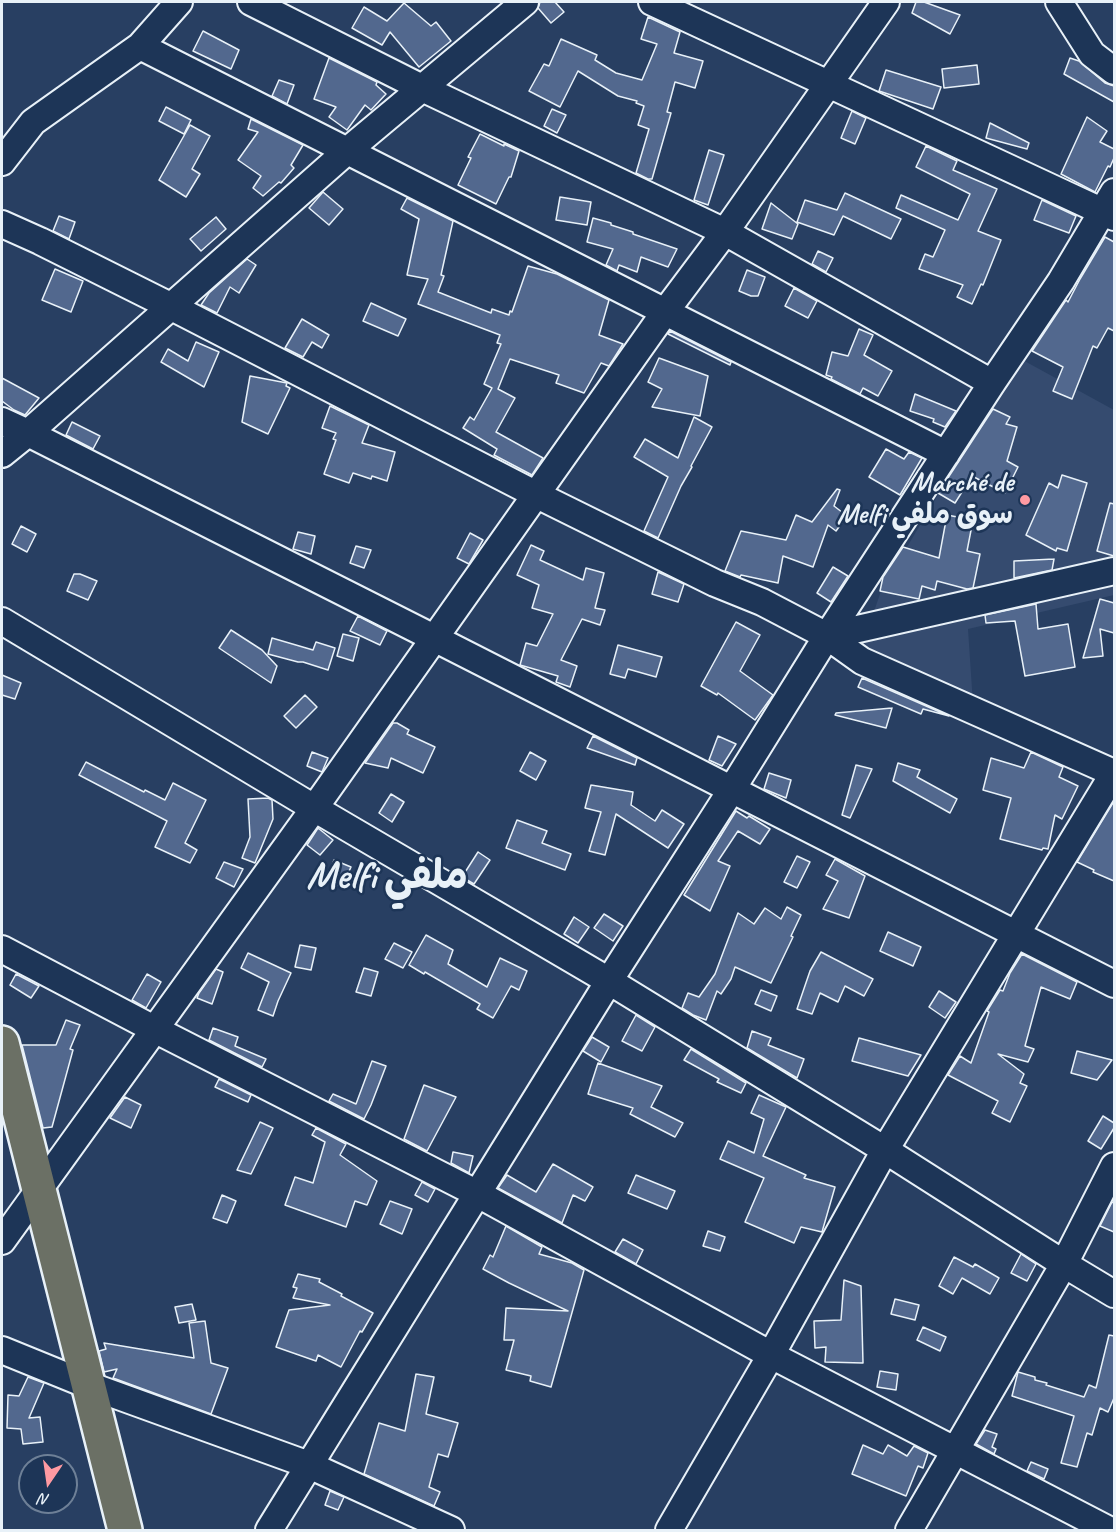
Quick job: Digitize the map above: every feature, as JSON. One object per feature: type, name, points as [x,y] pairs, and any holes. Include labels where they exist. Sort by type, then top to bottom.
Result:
[{"type":"main road","points":[[2,1043],[125,1530]]},
{"type":"street","points":[[2,162],[33,122],[140,46],[179,2]]},
{"type":"street","points":[[251,2],[422,87],[725,232],[992,383]]},
{"type":"street","points":[[2,454],[347,151],[525,2]]},
{"type":"street","points":[[269,1530],[609,981],[827,636],[1110,207],[828,83],[652,2]]},
{"type":"street","points":[[2,1241],[314,808],[665,312],[725,232],[885,2]]},
{"type":"street","points":[[1059,2],[1092,54],[1114,71]]},
{"type":"street","points":[[140,46],[946,454]]},
{"type":"street","points":[[2,224],[170,306],[537,495],[716,583],[762,602],[827,636],[862,661],[1114,773],[885,1150],[771,1355],[669,1530]]},
{"type":"street","points":[[2,421],[1114,984]]},
{"type":"street","points":[[827,636],[1114,571]]},
{"type":"street","points":[[2,621],[609,981],[1114,1294]]},
{"type":"street","points":[[2,949],[478,1194],[771,1355],[1108,1530]]},
{"type":"street","points":[[909,1530],[1064,1264],[1107,1199],[1114,1166]]},
{"type":"street","points":[[2,1350],[88,1385],[309,1465],[451,1530]]},
{"type":"shaded area","name":"Marché de Melfi سوق ملفي","points":[[1019,358],[1114,410],[1114,595],[968,629],[973,704],[856,651],[865,638],[881,591]]},
{"type":"building","points":[[540,2],[555,2],[564,12],[551,23],[538,8]]},
{"type":"building","points":[[916,2],[924,2],[960,15],[950,34],[912,13]]},
{"type":"building","points":[[404,3],[431,26],[436,22],[451,41],[419,67],[390,32],[382,45],[352,28],[364,7],[387,21]]},
{"type":"building","points":[[648,17],[680,32],[674,53],[703,61],[695,88],[675,82],[667,112],[671,113],[652,179],[636,173],[649,129],[638,125],[644,106],[636,103],[637,101],[618,96],[578,71],[560,107],[529,91],[544,64],[549,66],[561,39],[597,55],[595,60],[616,73],[642,80],[657,44],[641,39]]},
{"type":"building","points":[[203,31],[239,50],[231,69],[193,51]]},
{"type":"building","points":[[329,58],[377,82],[376,85],[386,94],[371,110],[365,105],[347,130],[329,117],[336,107],[314,99]]},
{"type":"building","points":[[1070,58],[1079,61],[1105,83],[1114,86],[1114,102],[1064,74]]},
{"type":"building","points":[[977,65],[979,84],[944,88],[942,69]]},
{"type":"building","points":[[886,70],[941,87],[933,109],[879,91]]},
{"type":"building","points":[[279,80],[294,85],[287,104],[272,96]]},
{"type":"building","points":[[166,107],[191,120],[184,134],[159,121]]},
{"type":"building","points":[[552,109],[566,115],[557,133],[544,126]]},
{"type":"building","points":[[852,111],[866,118],[855,144],[841,138]]},
{"type":"building","points":[[1087,117],[1107,131],[1100,142],[1114,149],[1114,158],[1095,192],[1061,174]]},
{"type":"building","points":[[251,119],[303,145],[291,165],[294,168],[281,183],[279,182],[263,196],[253,188],[261,176],[238,160],[258,132],[248,129]]},
{"type":"building","points":[[990,123],[1029,143],[1027,149],[986,138]]},
{"type":"building","points":[[190,125],[210,136],[192,169],[200,174],[186,197],[159,180]]},
{"type":"building","points":[[480,134],[519,151],[511,177],[496,204],[458,185],[471,158],[468,157]]},
{"type":"building","points":[[926,146],[957,161],[953,170],[997,189],[978,231],[1001,240],[983,285],[981,284],[972,304],[957,297],[963,285],[919,269],[925,254],[933,257],[945,230],[896,208],[901,195],[958,220],[970,194],[916,167]]},
{"type":"building","points":[[709,150],[724,155],[708,205],[694,200]]},
{"type":"building","points":[[323,192],[343,209],[329,225],[309,208]]},
{"type":"building","points":[[845,193],[901,219],[891,239],[843,216],[834,235],[797,222],[805,200],[837,210]]},
{"type":"building","points":[[560,197],[591,202],[587,225],[556,220]]},
{"type":"building","points":[[407,198],[453,221],[441,275],[444,276],[438,292],[491,313],[492,309],[509,315],[528,266],[557,274],[609,300],[599,335],[623,344],[609,366],[601,363],[584,393],[556,383],[559,375],[510,359],[498,389],[515,398],[496,432],[543,458],[532,475],[494,455],[497,449],[463,428],[470,417],[474,420],[492,388],[484,384],[501,344],[497,343],[500,335],[418,304],[428,279],[407,275],[419,219],[401,209]]},
{"type":"building","points":[[1042,200],[1076,216],[1069,233],[1034,220]]},
{"type":"building","points":[[771,203],[798,224],[792,239],[762,229]]},
{"type":"building","points":[[59,216],[75,222],[69,239],[53,231]]},
{"type":"building","points":[[216,217],[226,229],[201,251],[190,239]]},
{"type":"building","points":[[593,218],[677,249],[668,267],[641,257],[637,272],[619,265],[617,271],[606,265],[613,249],[587,242]]},
{"type":"building","points":[[1105,237],[1114,242],[1114,331],[1108,328],[1097,348],[1093,346],[1072,399],[1053,391],[1063,367],[1032,351],[1066,300],[1068,302]]},
{"type":"building","points":[[818,251],[833,258],[826,272],[812,264]]},
{"type":"building","points":[[247,259],[256,265],[239,293],[230,287],[217,313],[201,305],[209,293]]},
{"type":"building","points":[[55,269],[83,281],[71,312],[42,300]]},
{"type":"building","points":[[747,270],[765,277],[758,296],[739,291]]},
{"type":"building","points":[[794,288],[817,301],[808,318],[785,306]]},
{"type":"building","points":[[371,303],[406,319],[398,336],[363,321]]},
{"type":"building","points":[[302,319],[329,335],[322,348],[312,342],[303,357],[285,348]]},
{"type":"building","points":[[859,329],[873,335],[864,355],[892,371],[878,396],[863,388],[860,394],[826,375],[832,352],[848,356]]},
{"type":"building","points":[[670,331],[731,362],[730,365],[668,334]]},
{"type":"building","points":[[196,342],[219,352],[204,387],[161,362],[168,349],[188,361]]},
{"type":"building","points":[[659,358],[708,376],[700,416],[652,407],[662,389],[648,382]]},
{"type":"building","points":[[250,376],[287,383],[286,386],[290,388],[268,434],[242,422]]},
{"type":"building","points":[[2,378],[39,398],[25,415],[2,401]]},
{"type":"building","points":[[915,394],[956,411],[945,427],[933,422],[934,419],[910,411]]},
{"type":"building","points":[[330,406],[369,425],[362,443],[395,452],[387,481],[353,473],[349,483],[324,474],[336,440],[333,439],[336,433],[322,428]]},
{"type":"building","points":[[993,409],[1010,417],[1006,424],[1017,427],[1007,461],[1018,467],[1005,493],[972,476],[955,503],[938,493]]},
{"type":"building","points":[[694,417],[712,427],[681,486],[658,538],[644,531],[668,477],[634,457],[645,439],[678,458]]},
{"type":"building","points":[[72,422],[100,436],[93,449],[66,435]]},
{"type":"building","points":[[886,449],[904,459],[909,452],[922,458],[900,495],[869,477]]},
{"type":"building","points":[[1062,475],[1087,483],[1067,551],[1057,548],[1056,551],[1026,535],[1049,483],[1058,488]]},
{"type":"building","points":[[837,489],[840,490],[834,506],[847,516],[836,531],[828,525],[813,567],[783,556],[778,583],[741,575],[740,577],[725,571],[741,531],[786,540],[796,515],[812,522]]},
{"type":"building","points":[[1110,503],[1114,504],[1114,556],[1097,551]]},
{"type":"building","points":[[947,515],[973,520],[967,551],[980,554],[973,588],[967,589],[937,581],[935,590],[922,586],[919,599],[880,591],[883,577],[903,547],[939,558]]},
{"type":"building","points":[[21,526],[36,534],[27,552],[12,544]]},
{"type":"building","points":[[298,532],[315,536],[311,554],[293,549]]},
{"type":"building","points":[[470,533],[483,540],[469,564],[457,558]]},
{"type":"building","points":[[531,545],[544,551],[540,560],[583,580],[586,568],[604,573],[595,608],[605,610],[600,625],[582,619],[561,660],[577,666],[570,687],[556,682],[558,676],[520,665],[526,643],[537,646],[553,614],[532,608],[539,585],[517,575]]},
{"type":"building","points":[[356,546],[371,550],[364,568],[350,563]]},
{"type":"building","points":[[1054,559],[1052,570],[1014,578],[1014,561]]},
{"type":"building","points":[[833,567],[848,576],[831,602],[817,593]]},
{"type":"building","points":[[658,572],[684,584],[678,602],[652,594]]},
{"type":"building","points":[[74,574],[97,581],[88,600],[67,591]]},
{"type":"building","points":[[1100,599],[1114,603],[1114,633],[1100,629],[1103,656],[1083,658]]},
{"type":"building","points":[[1036,604],[1038,629],[1068,624],[1075,667],[1025,676],[1015,621],[986,623],[985,615]]},
{"type":"building","points":[[358,616],[387,631],[380,645],[350,631]]},
{"type":"building","points":[[736,622],[760,635],[740,671],[773,695],[755,720],[718,693],[717,695],[701,686]]},
{"type":"building","points":[[231,630],[262,650],[277,666],[271,683],[219,648]]},
{"type":"building","points":[[343,634],[359,638],[353,661],[337,656]]},
{"type":"building","points":[[272,638],[313,650],[316,642],[335,648],[328,670],[268,654]]},
{"type":"building","points":[[618,645],[662,657],[656,677],[628,669],[625,678],[610,674]]},
{"type":"building","points":[[2,675],[21,683],[15,699],[2,695]]},
{"type":"building","points":[[862,678],[949,716],[923,709],[921,714],[858,687]]},
{"type":"building","points":[[305,695],[317,707],[296,728],[284,716]]},
{"type":"building","points":[[892,708],[886,728],[835,715],[836,713]]},
{"type":"building","points":[[393,723],[409,730],[407,734],[435,747],[423,773],[391,758],[388,768],[365,763]]},
{"type":"building","points":[[593,736],[637,758],[635,765],[587,748]]},
{"type":"building","points":[[718,736],[736,744],[722,766],[709,760]]},
{"type":"building","points":[[312,752],[328,758],[322,772],[307,766]]},
{"type":"building","points":[[530,752],[546,761],[536,780],[520,771]]},
{"type":"building","points":[[1031,752],[1063,767],[1059,777],[1078,786],[1062,819],[1055,815],[1048,849],[1043,848],[1042,850],[1000,839],[1011,798],[983,790],[991,758],[1024,768]]},
{"type":"building","points":[[86,762],[144,792],[145,790],[165,800],[173,783],[206,800],[185,843],[197,850],[190,863],[155,847],[167,821],[79,775]]},
{"type":"building","points":[[898,763],[920,770],[917,777],[957,799],[950,813],[893,781]]},
{"type":"building","points":[[856,765],[872,769],[850,818],[842,815]]},
{"type":"building","points":[[769,773],[791,780],[786,798],[764,789]]},
{"type":"building","points":[[591,785],[633,792],[631,805],[655,821],[662,810],[684,824],[668,848],[616,814],[605,855],[589,851],[601,812],[585,808]]},
{"type":"building","points":[[391,794],[404,802],[392,822],[379,813]]},
{"type":"building","points":[[268,798],[272,800],[273,819],[255,863],[242,858],[250,837],[248,799]]},
{"type":"building","points":[[1114,801],[1114,881],[1077,862]]},
{"type":"building","points":[[736,811],[770,829],[760,844],[738,831],[718,861],[730,866],[710,911],[684,895]]},
{"type":"building","points":[[517,820],[547,831],[542,843],[571,854],[565,870],[506,848]]},
{"type":"building","points":[[318,828],[333,840],[320,855],[307,845]]},
{"type":"building","points":[[478,852],[490,860],[474,884],[462,877]]},
{"type":"building","points":[[797,856],[810,862],[797,888],[784,882]]},
{"type":"building","points":[[835,859],[865,876],[849,918],[823,909],[838,881],[826,875]]},
{"type":"building","points":[[334,860],[351,867],[342,887],[326,881]]},
{"type":"building","points":[[224,862],[243,869],[234,887],[216,878]]},
{"type":"building","points":[[787,907],[801,915],[771,983],[735,967],[731,979],[721,994],[717,991],[706,1020],[682,1008],[688,993],[699,997],[715,974],[738,913],[754,924],[765,908],[781,919]]},
{"type":"building","points":[[604,914],[623,926],[613,941],[594,928]]},
{"type":"building","points":[[574,917],[589,927],[578,943],[564,934]]},
{"type":"building","points":[[888,932],[921,947],[913,966],[880,951]]},
{"type":"building","points":[[426,935],[453,950],[448,964],[487,987],[500,958],[527,971],[519,990],[511,986],[493,1018],[477,1009],[480,1004],[409,965]]},
{"type":"building","points":[[394,943],[412,952],[403,968],[385,959]]},
{"type":"building","points":[[300,945],[316,948],[311,970],[295,967]]},
{"type":"building","points":[[821,952],[873,979],[864,996],[845,986],[838,1002],[820,993],[812,1014],[797,1009],[810,971]]},
{"type":"building","points":[[248,953],[291,973],[273,1016],[258,1010],[269,982],[241,968]]},
{"type":"building","points":[[1022,954],[1077,982],[1070,999],[1041,987],[1025,1046],[1034,1049],[1028,1062],[998,1054],[1024,1074],[1020,1083],[1027,1086],[1010,1122],[992,1113],[998,1101],[948,1075],[960,1056],[971,1063],[989,1012],[987,1011],[1000,990],[1003,991],[1010,973]]},
{"type":"building","points":[[364,968],[378,972],[371,996],[356,992]]},
{"type":"building","points":[[216,969],[223,972],[212,1004],[197,998]]},
{"type":"building","points":[[16,974],[39,986],[31,998],[10,985]]},
{"type":"building","points":[[147,974],[161,982],[146,1008],[132,1000]]},
{"type":"building","points":[[761,990],[777,996],[771,1011],[755,1004]]},
{"type":"building","points":[[939,991],[956,1002],[945,1018],[929,1007]]},
{"type":"building","points":[[636,1015],[655,1027],[642,1051],[622,1041]]},
{"type":"building","points":[[66,1020],[80,1025],[70,1049],[73,1050],[52,1127],[43,1128],[22,1045],[56,1045]]},
{"type":"building","points":[[213,1028],[238,1037],[235,1046],[266,1059],[262,1067],[209,1040]]},
{"type":"building","points":[[752,1031],[771,1038],[768,1045],[804,1059],[797,1078],[747,1048]]},
{"type":"building","points":[[592,1037],[609,1047],[601,1062],[583,1051]]},
{"type":"building","points":[[859,1038],[921,1055],[908,1076],[852,1061]]},
{"type":"building","points":[[691,1049],[746,1083],[741,1093],[717,1082],[719,1079],[684,1060]]},
{"type":"building","points":[[1077,1051],[1112,1060],[1097,1080],[1071,1073]]},
{"type":"building","points":[[372,1061],[386,1066],[364,1119],[329,1101],[333,1094],[356,1104]]},
{"type":"building","points":[[598,1063],[662,1086],[651,1107],[683,1123],[675,1137],[630,1114],[633,1108],[588,1094]]},
{"type":"building","points":[[219,1079],[251,1095],[248,1102],[215,1087]]},
{"type":"building","points":[[424,1085],[456,1097],[427,1151],[404,1139]]},
{"type":"building","points":[[759,1095],[786,1107],[763,1156],[806,1175],[804,1178],[835,1187],[822,1232],[801,1227],[794,1243],[745,1222],[764,1178],[720,1159],[728,1141],[754,1153],[764,1119],[751,1113]]},
{"type":"building","points":[[125,1097],[141,1105],[131,1128],[110,1118]]},
{"type":"building","points":[[1103,1116],[1114,1123],[1114,1128],[1101,1149],[1088,1141]]},
{"type":"building","points":[[260,1122],[273,1128],[251,1174],[237,1170]]},
{"type":"building","points":[[316,1128],[346,1144],[340,1155],[377,1181],[367,1205],[355,1201],[346,1227],[285,1205],[295,1177],[313,1183],[325,1142],[312,1135]]},
{"type":"building","points":[[453,1152],[473,1156],[469,1173],[451,1163]]},
{"type":"building","points":[[553,1164],[593,1187],[585,1201],[573,1195],[562,1223],[498,1188],[507,1175],[536,1192]]},
{"type":"building","points":[[636,1175],[675,1191],[667,1209],[628,1193]]},
{"type":"building","points":[[422,1182],[435,1189],[428,1202],[415,1195]]},
{"type":"building","points":[[222,1195],[236,1201],[227,1223],[213,1218]]},
{"type":"building","points":[[390,1201],[412,1209],[402,1234],[380,1224]]},
{"type":"building","points":[[1112,1202],[1114,1203],[1114,1232],[1100,1226]]},
{"type":"building","points":[[506,1226],[542,1247],[539,1254],[572,1263],[584,1270],[551,1387],[530,1381],[531,1376],[506,1370],[514,1340],[504,1340],[506,1308],[568,1311],[483,1269],[490,1255],[493,1257]]},
{"type":"building","points":[[708,1231],[725,1237],[720,1251],[703,1246]]},
{"type":"building","points":[[623,1239],[643,1250],[636,1264],[615,1252]]},
{"type":"building","points":[[1021,1254],[1036,1264],[1027,1281],[1011,1273]]},
{"type":"building","points":[[954,1257],[973,1267],[975,1264],[999,1278],[990,1294],[962,1278],[953,1294],[939,1286]]},
{"type":"building","points":[[298,1274],[320,1279],[319,1282],[373,1313],[362,1332],[360,1331],[341,1367],[318,1355],[316,1361],[276,1347],[289,1310],[330,1305],[293,1298],[297,1288],[293,1287]]},
{"type":"building","points":[[844,1280],[861,1286],[863,1363],[825,1362],[826,1347],[815,1348],[814,1321],[841,1320]]},
{"type":"building","points":[[895,1299],[919,1305],[915,1320],[891,1314]]},
{"type":"building","points":[[192,1304],[196,1320],[179,1323],[175,1307]]},
{"type":"building","points":[[205,1321],[211,1363],[228,1368],[211,1414],[113,1378],[117,1369],[104,1372],[99,1351],[106,1349],[104,1343],[194,1358],[189,1323]]},
{"type":"building","points":[[923,1327],[946,1337],[940,1351],[917,1340]]},
{"type":"building","points":[[1109,1335],[1114,1336],[1114,1398],[1108,1412],[1100,1408],[1092,1435],[1087,1433],[1077,1467],[1061,1463],[1074,1416],[1012,1396],[1018,1372],[1035,1377],[1035,1380],[1047,1383],[1046,1385],[1084,1397],[1089,1385],[1096,1388]]},
{"type":"building","points":[[880,1371],[898,1374],[896,1390],[877,1387]]},
{"type":"building","points":[[416,1374],[434,1377],[426,1414],[458,1423],[448,1457],[438,1454],[429,1487],[440,1492],[434,1506],[364,1474],[379,1423],[405,1431]]},
{"type":"building","points":[[28,1377],[44,1383],[29,1418],[40,1417],[43,1442],[23,1444],[21,1429],[7,1428],[8,1395],[19,1396]]},
{"type":"building","points":[[985,1430],[997,1434],[992,1447],[996,1449],[994,1454],[976,1444]]},
{"type":"building","points":[[863,1445],[883,1454],[888,1445],[907,1456],[914,1446],[928,1453],[923,1468],[918,1466],[906,1496],[852,1474]]},
{"type":"building","points":[[1031,1462],[1048,1469],[1044,1479],[1027,1471]]},
{"type":"building","points":[[330,1491],[344,1497],[338,1510],[325,1505]]},
{"type":"place","name":"Marché de Melfi سوق ملفي","points":[[1025,500]]},
{"type":"district","name":"Melfi ملفي","points":[[387,878]]}]
